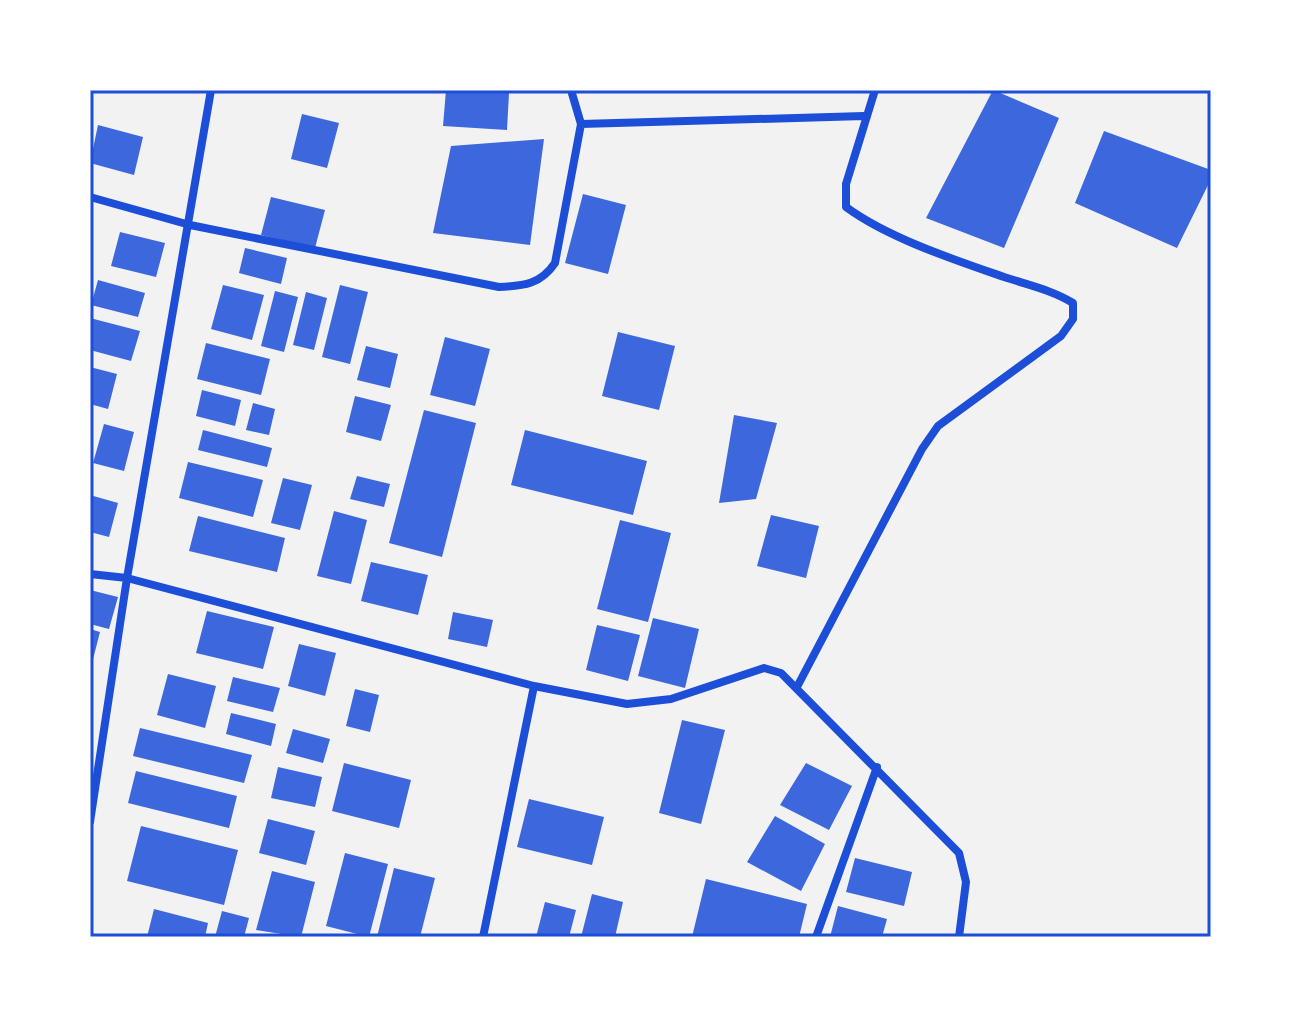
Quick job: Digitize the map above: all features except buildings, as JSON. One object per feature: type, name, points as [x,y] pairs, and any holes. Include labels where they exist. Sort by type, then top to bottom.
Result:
[{"type":"street","points":[[90,822],[127,578],[211,90]]},
{"type":"street","points":[[90,197],[190,225],[499,287],[524,286],[545,277],[555,263],[581,124],[571,90]]},
{"type":"street","points":[[797,687],[922,449],[938,426],[1061,336],[1073,319],[1073,303],[1059,294],[1002,276],[878,226],[846,207],[846,184],[864,116],[875,90]]},
{"type":"street","points":[[581,124],[864,116]]},
{"type":"street","points":[[90,574],[127,578],[534,686],[604,700],[651,704],[764,668],[781,673],[959,853],[966,882],[959,937]]},
{"type":"street","points":[[483,937],[534,686]]},
{"type":"street","points":[[816,937],[877,767]]}]
